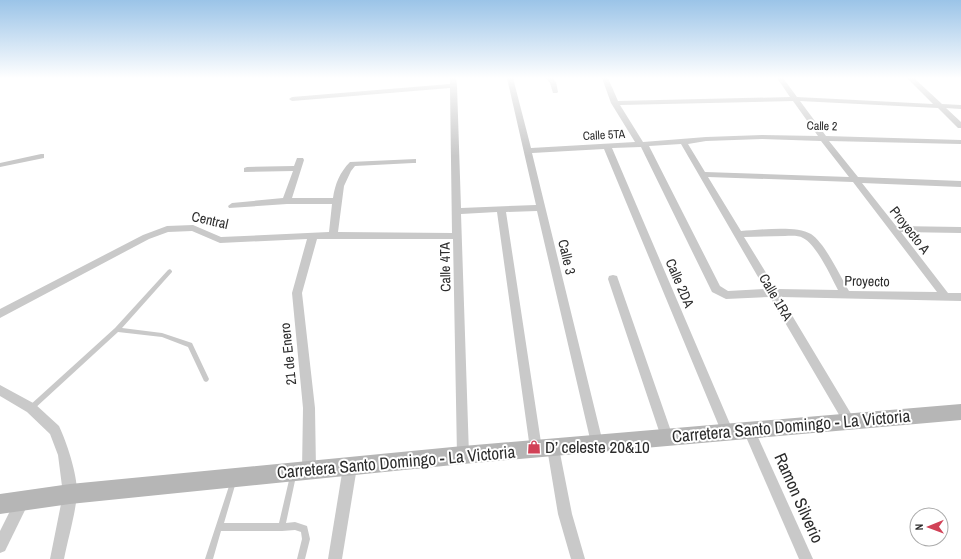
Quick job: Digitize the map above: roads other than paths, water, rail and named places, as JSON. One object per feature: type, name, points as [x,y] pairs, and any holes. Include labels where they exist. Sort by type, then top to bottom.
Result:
[{"type":"main road","name":"Carretera Santo Domingo - La Victoria","points":[[0,504],[70,494],[597,442],[961,412]]},
{"type":"street","name":"Calle 4TA","points":[[454,104],[463,455]]},
{"type":"street","name":"Calle 3","points":[[516,104],[597,442]]},
{"type":"street","points":[[616,104],[642,144]]},
{"type":"street","name":"Proyecto A","points":[[799,104],[854,180],[945,296]]},
{"type":"street","points":[[894,104],[961,107]]},
{"type":"street","points":[[940,106],[961,126]]},
{"type":"street","name":"Calle 2","points":[[683,142],[706,139],[762,137],[961,142]]},
{"type":"street","name":"Calle 5TA","points":[[527,151],[683,142]]},
{"type":"street","name":"Calle 1RA","points":[[683,142],[849,421]]},
{"type":"street","name":"Proyecto","points":[[642,144],[716,289],[726,295],[773,292],[961,297]]},
{"type":"street","name":"Calle 2DA","points":[[607,146],[727,431]]},
{"type":"street","points":[[0,165],[41,156]]},
{"type":"street","points":[[333,234],[342,180],[346,168],[353,164],[413,161]]},
{"type":"street","points":[[247,170],[298,164],[287,202]]},
{"type":"street","points":[[703,174],[961,184]]},
{"type":"street","points":[[232,206],[287,202],[338,201]]},
{"type":"street","points":[[456,211],[541,208]]},
{"type":"street","points":[[501,209],[545,448],[578,559]]},
{"type":"street","name":"Central","points":[[0,314],[146,237],[167,229],[193,228],[220,240],[333,234],[458,236]]},
{"type":"street","points":[[892,229],[961,230]]},
{"type":"street","points":[[739,234],[797,233],[807,236],[815,244],[846,295]]},
{"type":"street","name":"21 de Enero","points":[[302,471],[309,408],[297,293],[312,236]]},
{"type":"street","points":[[613,279],[667,437]]},
{"type":"street","points":[[0,390],[31,408],[55,430],[64,455],[70,494],[57,559]]},
{"type":"street","name":"Ramon Silverio","points":[[749,430],[806,559]]},
{"type":"street","points":[[335,559],[350,467]]},
{"type":"street","points":[[0,546],[22,502]]},
{"type":"lane","points":[[31,408],[116,330],[170,271]]},
{"type":"lane","points":[[116,330],[162,335],[190,345],[206,379]]},
{"type":"lane","points":[[282,526],[302,471]]},
{"type":"lane","points":[[209,559],[235,478]]},
{"type":"lane","points":[[219,527],[295,526],[304,529],[306,538],[301,559]]},
{"type":"place","name":"D’ celeste 20&10","points":[[534,447]]}]
